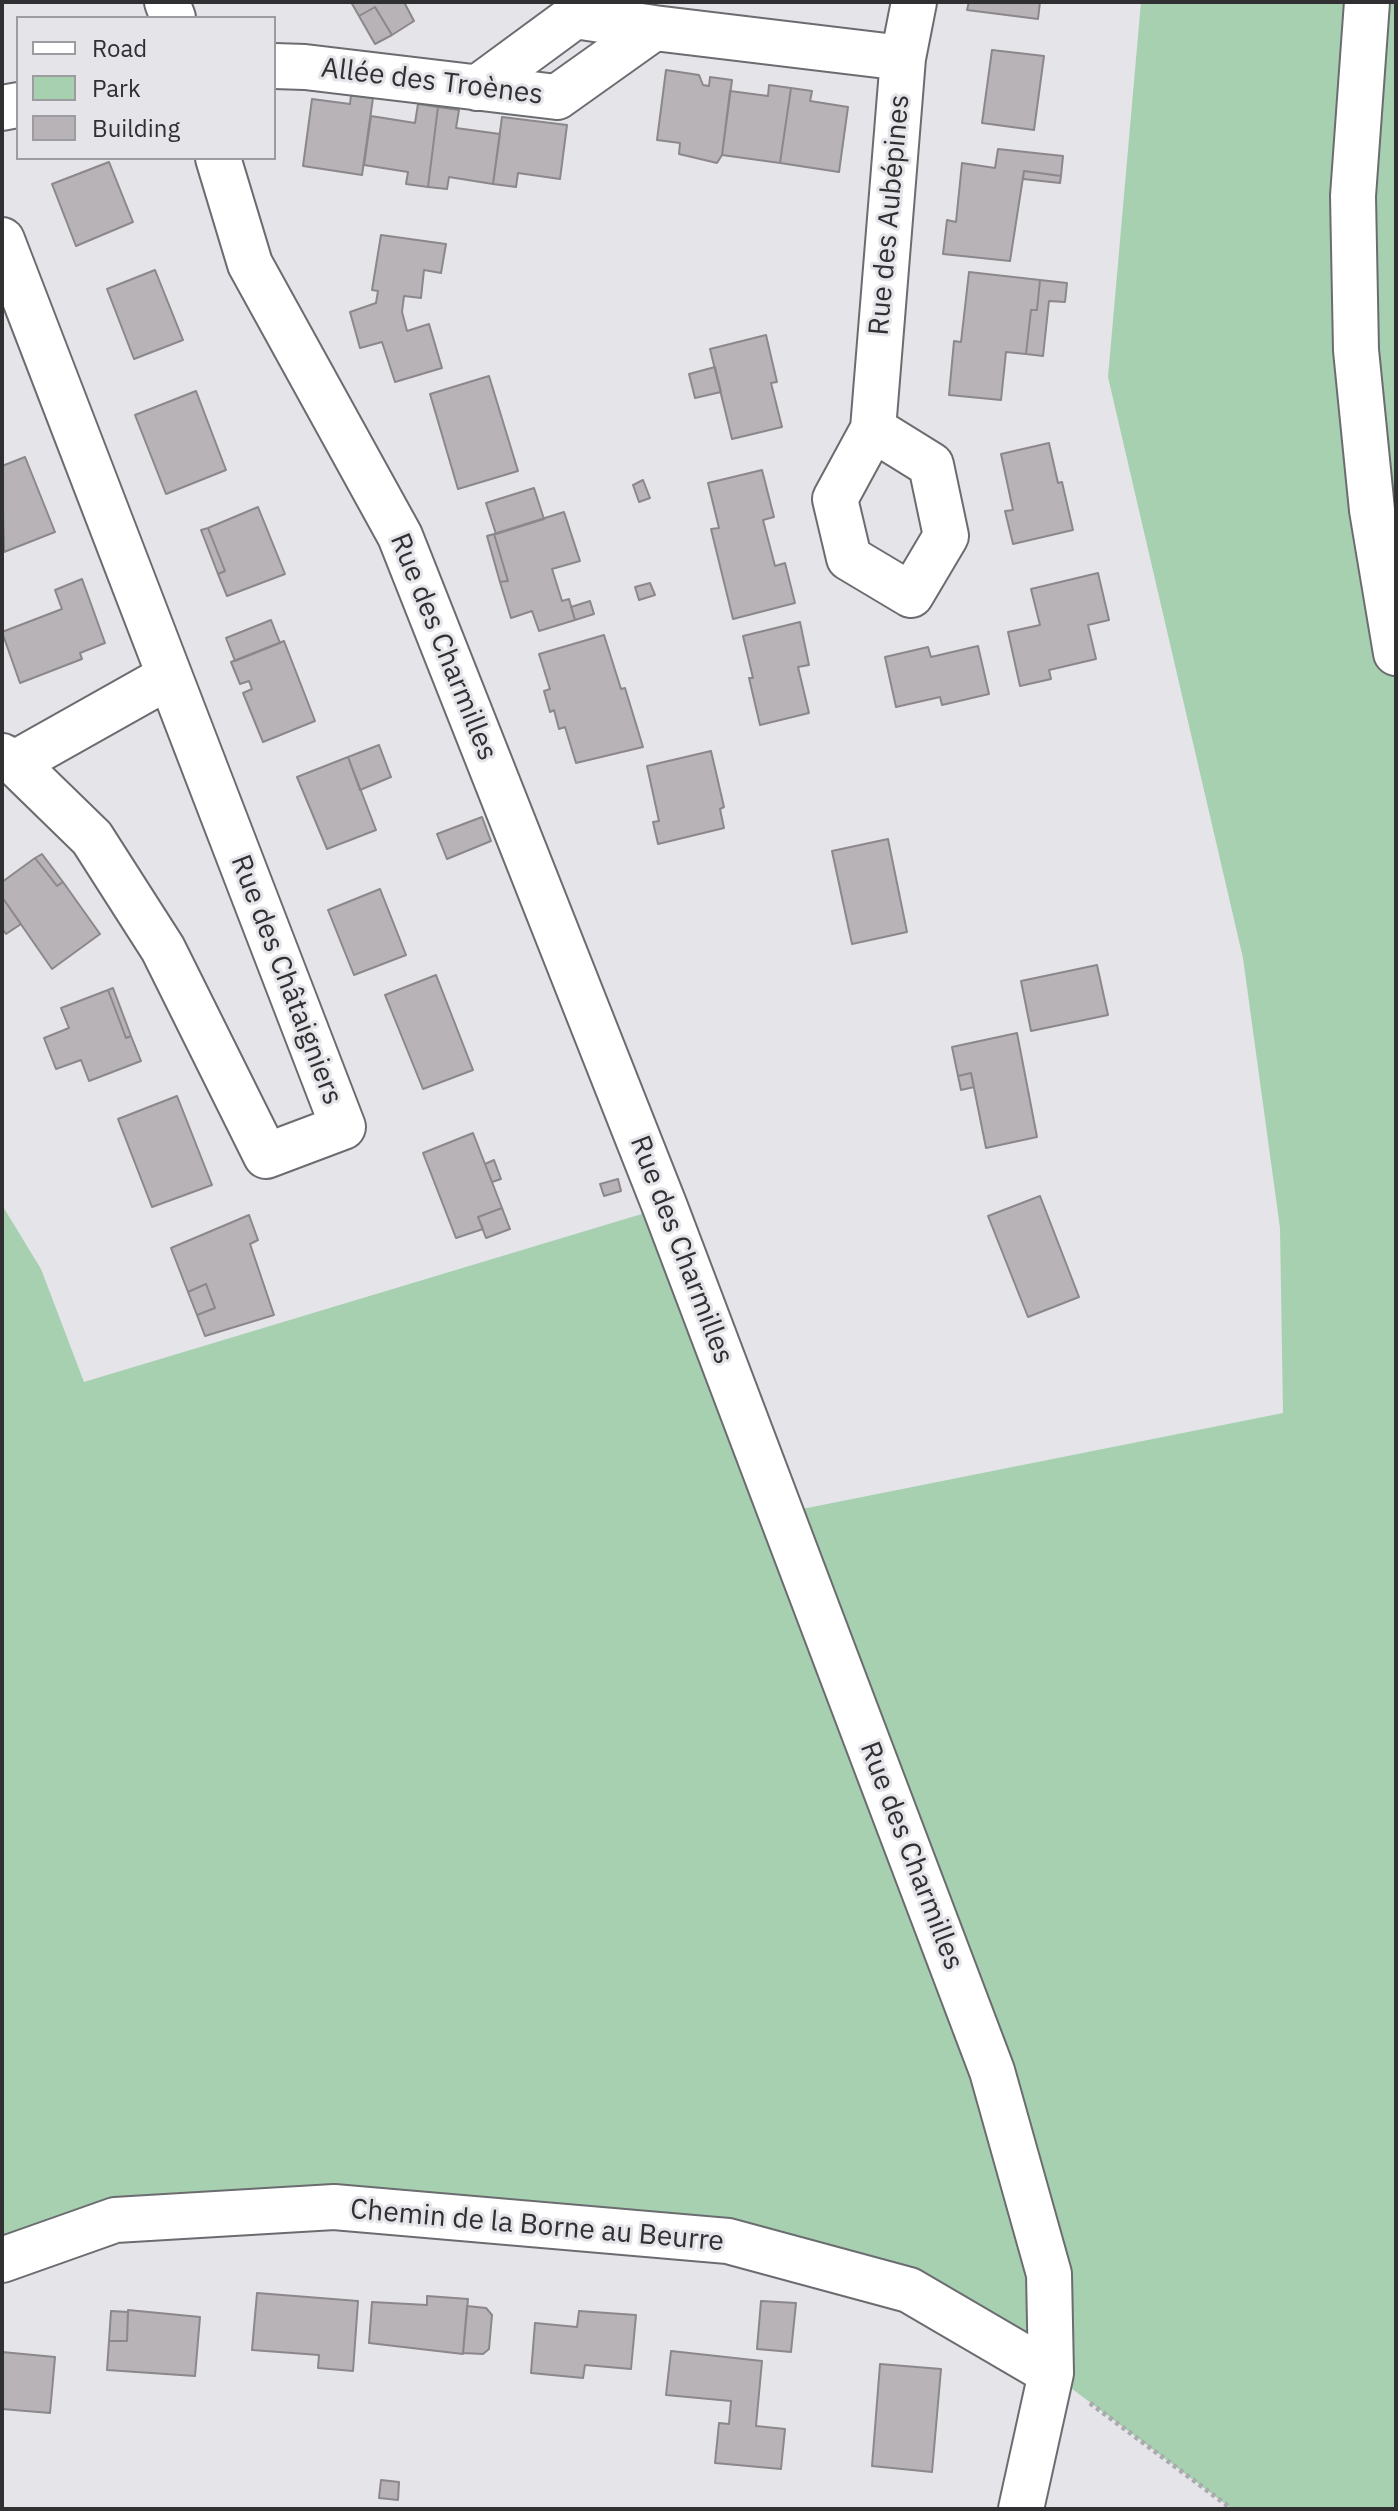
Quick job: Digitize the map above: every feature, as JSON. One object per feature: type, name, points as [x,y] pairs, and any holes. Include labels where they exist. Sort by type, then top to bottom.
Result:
[{"type":"street","name":"Rue des Aubépines","points":[[873,429],[903,58],[914,2]]},
{"type":"street","points":[[1367,2],[1353,196],[1356,350],[1372,510],[1396,653]]},
{"type":"street","name":"Allée des Troènes","points":[[276,66],[557,97],[654,28],[903,58]]},
{"type":"street","name":"Rue des Charmilles","points":[[219,160],[250,264],[400,536],[665,1207],[992,2071],[1049,2274],[1051,2373],[1021,2509]]},
{"type":"street","name":"Rue des Châtaigniers","points":[[2,240],[343,1127],[266,1156],[163,949],[92,838],[8,760],[168,677]]},
{"type":"street","name":"Chemin de la Borne au Beurre","points":[[2,2260],[115,2220],[334,2207],[728,2241],[909,2290],[1051,2373]]},
{"type":"path","points":[[1051,2373],[1232,2509]]},
{"type":"green space","points":[[1141,2],[1396,2],[1396,2509],[1232,2509],[1051,2373],[909,2290],[728,2241],[334,2207],[2,2260],[2,1205],[41,1269],[84,1382],[665,1207],[782,1513],[1283,1413],[1280,1228],[1243,958],[1108,377]]},
{"type":"building","points":[[351,2],[404,2],[414,21],[392,35],[375,7],[359,16]]},
{"type":"building","points":[[969,2],[1040,2],[1038,19],[967,10]]},
{"type":"building","points":[[375,7],[392,35],[375,44],[359,16]]},
{"type":"building","points":[[992,50],[1044,56],[1034,130],[982,123]]},
{"type":"building","points":[[666,70],[699,75],[703,85],[709,86],[710,77],[732,80],[722,155],[717,163],[679,154],[680,143],[657,140]]},
{"type":"building","points":[[769,85],[791,88],[780,163],[722,155],[730,91],[768,96]]},
{"type":"building","points":[[791,88],[812,91],[810,101],[848,107],[839,172],[780,163]]},
{"type":"building","points":[[351,95],[373,98],[362,175],[303,166],[312,99],[350,104]]},
{"type":"building","points":[[418,104],[438,107],[428,187],[406,184],[408,172],[364,165],[371,116],[415,123]]},
{"type":"building","points":[[438,107],[459,110],[456,128],[500,134],[493,184],[449,177],[447,189],[428,187]]},
{"type":"building","points":[[502,117],[567,125],[560,179],[518,173],[516,187],[493,184]]},
{"type":"building","points":[[998,149],[1063,156],[1061,176],[1024,171],[1010,261],[943,254],[947,220],[956,222],[962,163],[995,168]]},
{"type":"building","points":[[109,162],[133,222],[76,246],[52,184]]},
{"type":"building","points":[[1024,171],[1061,176],[1060,183],[1023,179]]},
{"type":"building","points":[[381,235],[446,244],[441,273],[424,270],[421,298],[404,296],[402,312],[407,331],[429,324],[442,368],[395,382],[382,342],[360,348],[350,312],[376,303],[378,291],[372,290]]},
{"type":"building","points":[[155,270],[183,340],[134,359],[107,289]]},
{"type":"building","points":[[969,272],[1040,280],[1037,310],[1031,310],[1026,354],[1006,352],[1001,400],[949,395],[954,341],[961,342]]},
{"type":"building","points":[[1040,280],[1067,283],[1065,302],[1049,301],[1043,356],[1026,354],[1031,310],[1037,310]]},
{"type":"building","points":[[766,335],[777,382],[771,383],[782,427],[732,439],[710,349]]},
{"type":"building","points":[[715,367],[721,392],[695,398],[689,374]]},
{"type":"building","points":[[489,376],[518,471],[458,489],[430,394]]},
{"type":"building","points":[[196,391],[226,470],[166,494],[135,415]]},
{"type":"building","points":[[1049,443],[1073,530],[1013,544],[1005,511],[1013,510],[1001,454]]},
{"type":"building","points":[[25,457],[55,532],[4,552],[2,466]]},
{"type":"building","points":[[762,470],[774,517],[763,520],[775,566],[785,563],[795,603],[733,619],[711,529],[719,528],[708,483]]},
{"type":"building","points":[[643,480],[650,498],[639,502],[633,485]]},
{"type":"building","points":[[534,488],[544,519],[496,534],[486,503]]},
{"type":"building","points":[[258,507],[285,574],[227,596],[218,574],[225,571],[208,528]]},
{"type":"building","points":[[564,512],[580,561],[552,569],[562,601],[569,599],[575,620],[539,631],[532,611],[511,618],[500,582],[508,581],[494,534]]},
{"type":"building","points":[[208,528],[225,571],[218,574],[201,530]]},
{"type":"building","points":[[494,534],[508,581],[500,582],[487,536]]},
{"type":"building","points":[[1098,573],[1109,620],[1088,625],[1096,659],[1049,670],[1051,679],[1020,686],[1008,632],[1040,625],[1031,589]]},
{"type":"building","points":[[82,579],[105,643],[80,653],[82,659],[20,683],[2,632],[62,609],[55,590]]},
{"type":"building","points":[[650,583],[655,595],[639,600],[635,587]]},
{"type":"building","points":[[590,601],[594,614],[575,620],[571,607]]},
{"type":"building","points":[[271,620],[280,643],[235,661],[226,638]]},
{"type":"building","points":[[800,622],[809,665],[798,667],[809,713],[760,725],[743,636]]},
{"type":"building","points":[[604,635],[621,689],[625,688],[643,747],[576,763],[565,727],[559,729],[554,710],[550,712],[544,691],[550,689],[539,654]]},
{"type":"building","points":[[284,641],[315,721],[263,742],[243,693],[252,689],[249,681],[240,684],[231,662]]},
{"type":"building","points":[[978,646],[989,694],[942,705],[940,697],[896,707],[885,657],[928,647],[931,657]]},
{"type":"building","points":[[379,745],[391,777],[360,790],[348,757]]},
{"type":"building","points":[[711,751],[724,807],[720,809],[724,828],[658,844],[653,822],[659,821],[647,766]]},
{"type":"building","points":[[348,757],[376,830],[327,849],[297,777]]},
{"type":"building","points":[[482,817],[491,841],[447,859],[437,834]]},
{"type":"building","points":[[888,839],[907,932],[852,944],[832,851]]},
{"type":"building","points":[[42,854],[63,882],[57,886],[35,858]]},
{"type":"building","points":[[35,858],[57,886],[63,882],[100,934],[52,969],[2,897],[2,882]]},
{"type":"building","points":[[380,889],[406,955],[354,975],[328,910]]},
{"type":"building","points":[[2,897],[21,924],[6,934],[2,928]]},
{"type":"building","points":[[1097,965],[1108,1015],[1031,1031],[1021,981]]},
{"type":"building","points":[[436,975],[473,1070],[423,1089],[385,995]]},
{"type":"building","points":[[113,988],[131,1036],[126,1038],[108,990]]},
{"type":"building","points":[[108,990],[126,1038],[131,1036],[141,1061],[89,1081],[81,1060],[56,1069],[44,1038],[69,1028],[61,1008]]},
{"type":"building","points":[[1017,1033],[1037,1137],[986,1148],[971,1073],[958,1076],[952,1047]]},
{"type":"building","points":[[971,1073],[974,1087],[961,1090],[958,1076]]},
{"type":"building","points":[[177,1096],[212,1185],[152,1207],[118,1119]]},
{"type":"building","points":[[473,1133],[502,1208],[478,1217],[483,1229],[456,1238],[423,1153]]},
{"type":"building","points":[[494,1160],[501,1179],[492,1182],[485,1164]]},
{"type":"building","points":[[618,1179],[621,1191],[604,1196],[600,1184]]},
{"type":"building","points":[[1040,1196],[1079,1297],[1028,1317],[988,1216]]},
{"type":"building","points":[[502,1208],[510,1229],[486,1238],[478,1217]]},
{"type":"building","points":[[249,1215],[258,1240],[250,1244],[274,1315],[205,1336],[197,1315],[215,1308],[206,1284],[188,1292],[171,1248]]},
{"type":"building","points":[[206,1284],[215,1308],[197,1315],[188,1292]]},
{"type":"building","points":[[257,2293],[358,2301],[353,2371],[318,2368],[319,2355],[252,2350]]},
{"type":"building","points":[[427,2296],[468,2299],[463,2354],[369,2343],[372,2302],[427,2305]]},
{"type":"building","points":[[761,2301],[796,2303],[791,2352],[757,2349]]},
{"type":"building","points":[[467,2306],[486,2308],[492,2315],[489,2349],[483,2354],[463,2353]]},
{"type":"building","points":[[128,2310],[200,2317],[195,2376],[107,2370],[109,2341],[127,2341]]},
{"type":"building","points":[[111,2311],[128,2312],[127,2341],[109,2341]]},
{"type":"building","points":[[579,2311],[636,2315],[631,2369],[585,2365],[583,2378],[531,2373],[535,2323],[577,2327]]},
{"type":"building","points":[[671,2351],[762,2361],[756,2426],[785,2429],[781,2469],[715,2463],[719,2423],[729,2424],[731,2401],[666,2395]]},
{"type":"building","points":[[2,2352],[55,2357],[50,2413],[2,2409]]},
{"type":"building","points":[[880,2364],[941,2369],[932,2472],[872,2466]]},
{"type":"building","points":[[381,2480],[399,2482],[398,2500],[379,2498]]}]
